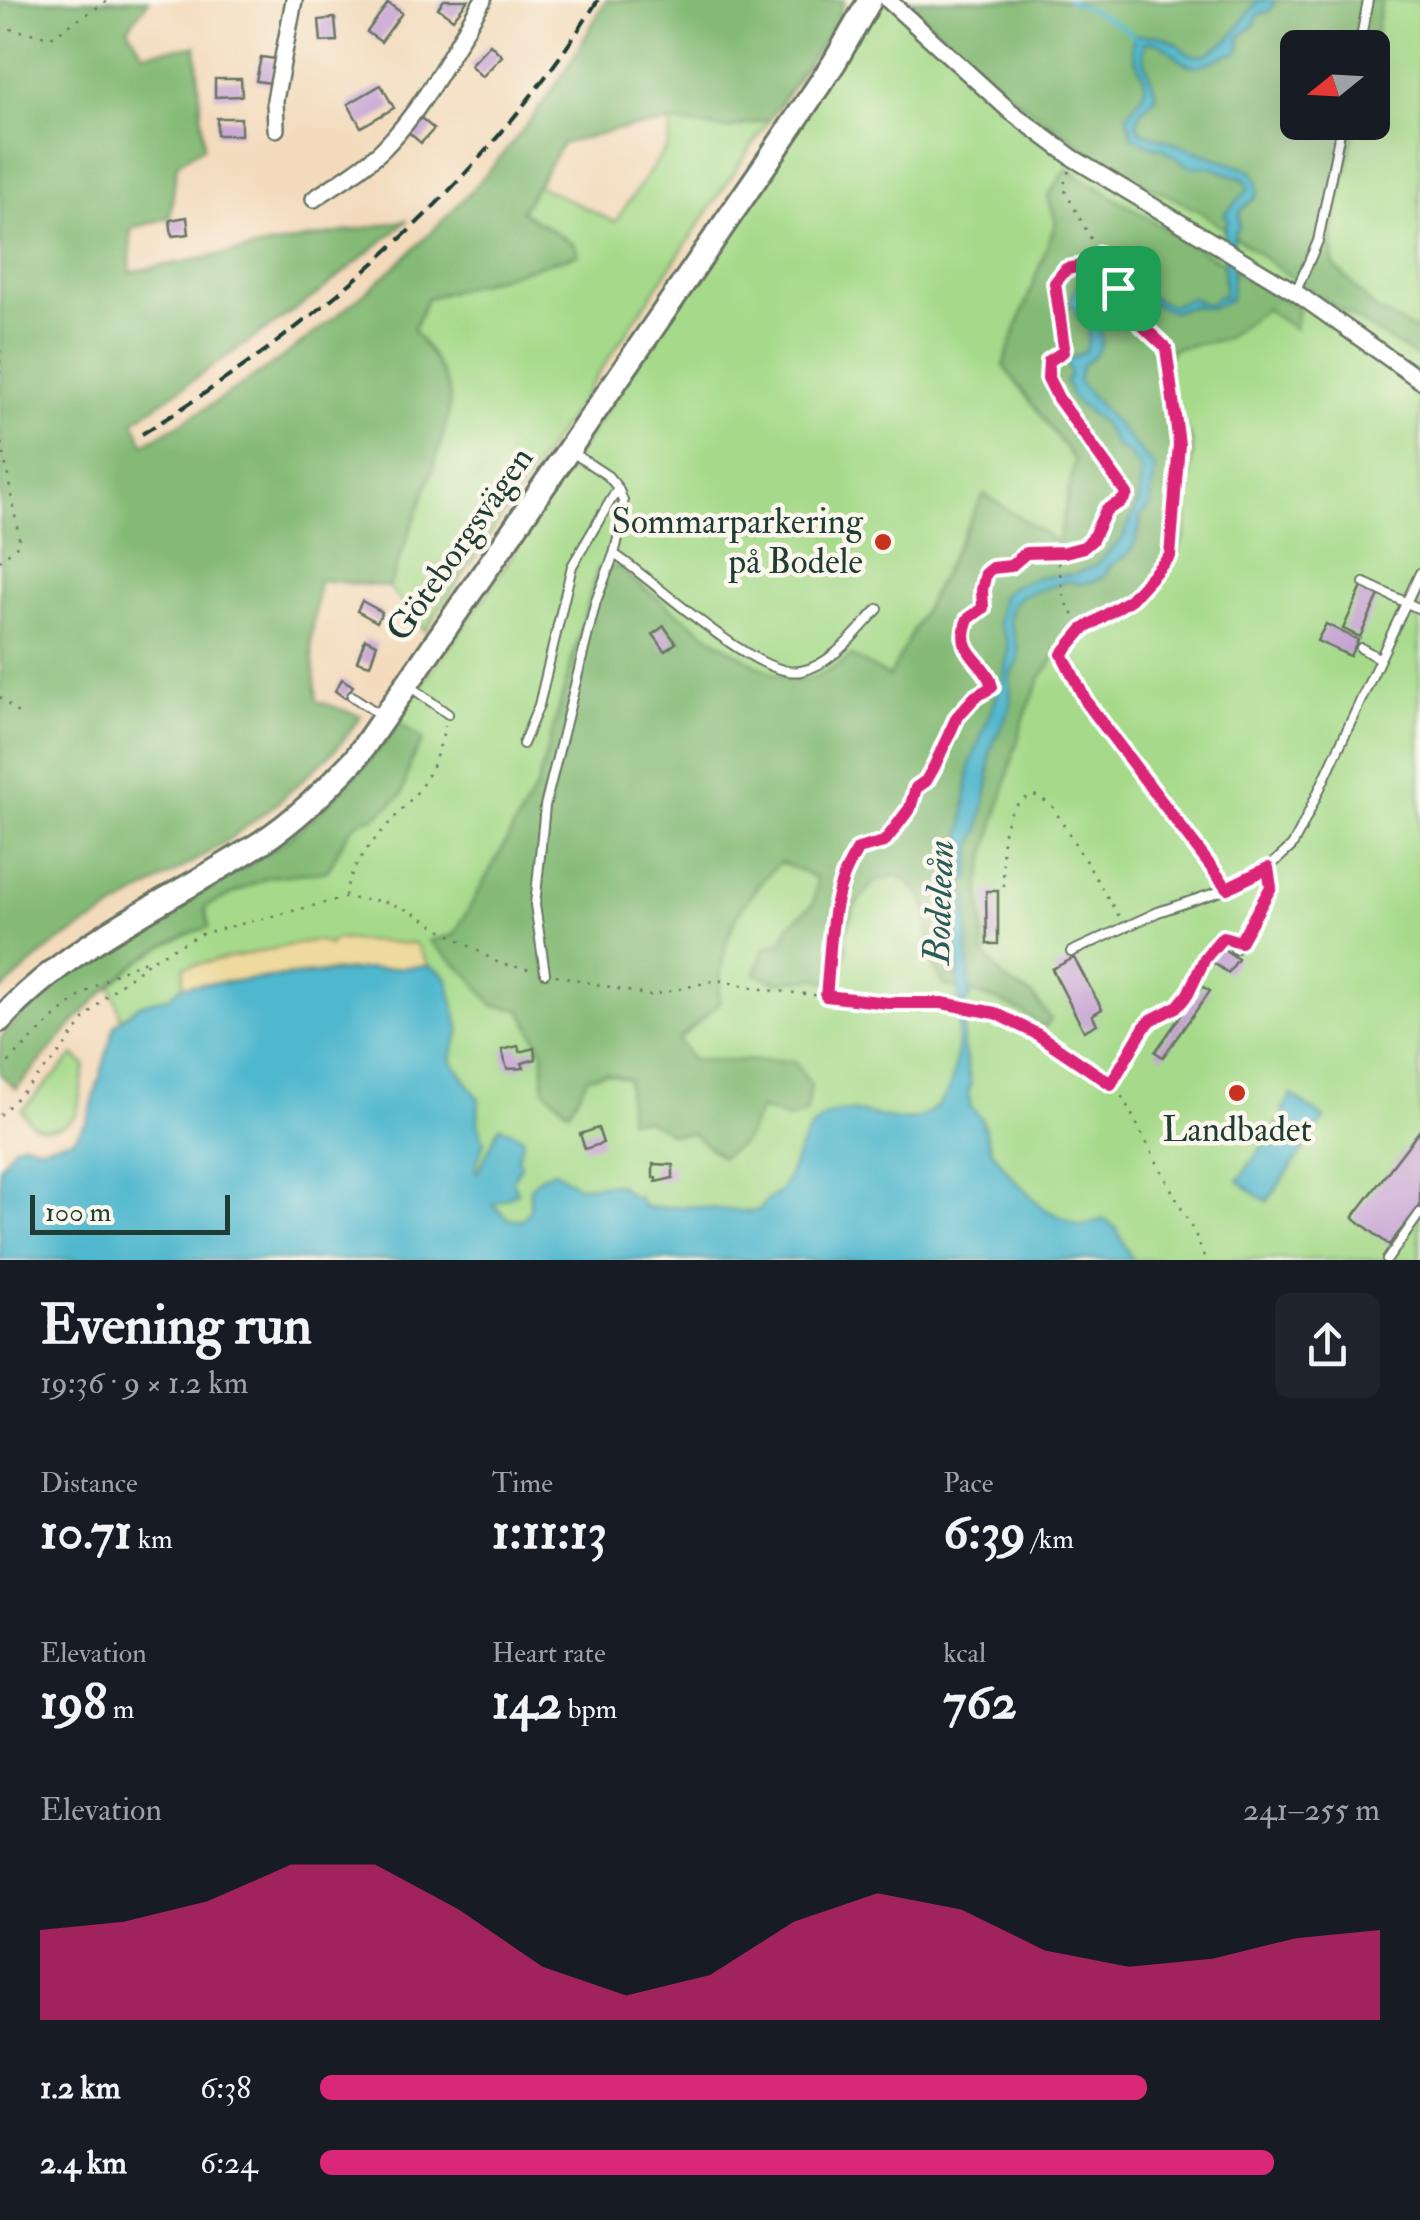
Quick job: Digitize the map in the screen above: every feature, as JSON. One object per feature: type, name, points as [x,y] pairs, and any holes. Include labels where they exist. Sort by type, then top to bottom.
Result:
[{"type":"street","points":[[276,129],[276,100],[294,0]]},
{"type":"street","points":[[314,198],[382,150],[406,124],[434,86],[484,0]]},
{"type":"street","name":"Göteborgsvägen","points":[[0,1020],[58,965],[261,843],[311,806],[356,758],[834,63],[870,0]]},
{"type":"street","points":[[888,0],[996,99],[1074,158],[1295,292],[1420,380]]},
{"type":"lane","points":[[1362,30],[1368,0]]},
{"type":"lane","points":[[1295,292],[1318,241],[1338,140]]},
{"type":"lane","points":[[545,972],[535,905],[546,806],[596,601],[624,515],[624,500],[608,476],[568,449]]},
{"type":"lane","points":[[522,744],[539,705],[572,566],[618,488]]},
{"type":"lane","points":[[614,554],[734,644],[785,672],[801,671],[820,663],[878,609]]},
{"type":"lane","points":[[1071,952],[1124,927],[1227,888],[1268,868],[1292,846],[1420,573]]},
{"type":"lane","points":[[1364,583],[1420,609]]},
{"type":"lane","points":[[1361,648],[1380,659]]},
{"type":"lane","points":[[406,684],[448,714]]},
{"type":"lane","points":[[352,696],[384,718]]},
{"type":"lane","points":[[1237,946],[1271,887],[1268,868]]},
{"type":"lane","points":[[1387,1260],[1420,1213]]},
{"type":"path","points":[[0,28],[51,37],[109,0]]},
{"type":"path","points":[[1074,158],[1063,187],[1132,316],[1166,348],[1179,444],[1170,556],[1131,599],[1082,630],[1062,654],[1087,703],[1227,888]]},
{"type":"path","points":[[826,996],[832,906],[848,864],[858,849],[884,842],[910,808],[916,788],[926,781],[957,717],[975,697],[992,687],[990,677],[964,642],[968,619],[983,608],[986,573],[992,568],[1011,566],[1026,553],[1065,552],[1084,547],[1092,540],[1106,510],[1127,494],[1085,431],[1071,419],[1047,372],[1049,361],[1064,347],[1055,283],[1066,269],[1092,264],[1100,254]]},
{"type":"path","points":[[0,350],[0,381]]},
{"type":"path","points":[[0,433],[20,543],[0,561]]},
{"type":"path","points":[[1058,564],[1065,600],[1082,630]]},
{"type":"path","points":[[0,697],[21,716]]},
{"type":"path","points":[[344,898],[347,880],[358,861],[421,788],[448,714]]},
{"type":"path","points":[[1004,886],[1002,844],[1010,814],[1016,802],[1034,795],[1051,804],[1124,927]]},
{"type":"path","points":[[0,1056],[9,1062],[92,987],[115,972],[153,959],[201,934],[344,898],[383,901],[410,911],[500,964],[650,996],[717,980],[767,990],[888,1003],[978,1008],[1018,1022],[1111,1084],[1123,1098],[1205,1260]]},
{"type":"path","points":[[1111,1084],[1151,1020],[1178,1006],[1188,994],[1214,944],[1223,937],[1237,946]]},
{"type":"path","points":[[0,1115],[55,1059],[94,1008],[153,959]]},
{"type":"green space","points":[[0,0],[149,0],[128,28],[143,53],[196,46],[204,146],[177,164],[170,217],[131,229],[130,272],[408,220],[316,295],[134,421],[144,444],[204,409],[319,330],[425,238],[519,135],[566,69],[606,0],[844,0],[840,17],[770,119],[728,129],[672,123],[614,130],[562,144],[521,211],[574,244],[579,254],[427,298],[413,331],[443,376],[449,407],[437,457],[389,587],[319,580],[311,641],[317,701],[361,716],[337,748],[276,804],[221,845],[52,946],[0,992]]},
{"type":"green space","points":[[872,0],[1420,0],[1420,1260],[194,1260],[100,949],[369,758],[488,592]]},
{"type":"green space","points":[[912,0],[1382,0],[1377,30],[1280,30],[1280,140],[1352,140],[1334,225],[1333,264],[1375,309],[1420,333],[1420,359],[1311,292],[1201,212],[1110,166],[1005,91],[922,16]]},
{"type":"green space","points":[[770,119],[425,631],[389,587],[443,435],[432,354],[413,331],[427,298],[578,254],[574,244],[521,211],[537,185],[615,222],[668,145],[672,122],[728,129]]},
{"type":"green space","points":[[1067,169],[1298,309],[1295,329],[1265,309],[1225,339],[1172,349],[1160,379],[1193,447],[1185,536],[1163,578],[1134,603],[1067,642],[1041,677],[1023,721],[980,883],[984,953],[1005,980],[1033,996],[1051,1020],[1045,1027],[998,1001],[945,986],[931,957],[924,901],[897,875],[874,882],[853,909],[844,937],[847,949],[837,987],[816,978],[778,983],[755,974],[764,949],[784,941],[788,927],[814,903],[817,878],[780,862],[751,894],[733,926],[722,961],[719,1004],[678,1040],[692,1060],[794,1061],[811,1085],[806,1113],[789,1119],[760,1109],[744,1142],[721,1157],[693,1134],[672,1134],[647,1120],[628,1119],[628,1079],[606,1073],[588,1077],[569,1111],[544,1089],[543,1051],[521,1010],[493,1005],[469,975],[429,941],[454,935],[537,786],[598,568],[617,567],[736,653],[785,678],[815,677],[852,656],[889,677],[984,494],[1058,543],[1075,461],[1003,365],[1056,222],[1048,196]]},
{"type":"green space","points":[[400,723],[423,740],[412,759],[402,795],[374,818],[351,829],[327,871],[268,877],[205,907],[209,927],[179,938],[126,972],[79,1017],[16,1089],[0,1074],[0,1039],[57,980],[126,934],[235,874],[288,838],[340,792]]},
{"type":"green space","points":[[74,1055],[85,1065],[77,1114],[55,1128],[33,1124],[22,1110]]},
{"type":"sand","points":[[334,939],[416,944],[429,966],[182,986],[184,967],[316,940],[329,945]]},
{"type":"water","points":[[1258,0],[1275,0],[1270,11],[1258,15],[1255,24],[1240,36],[1236,53],[1193,66],[1163,45],[1144,43],[1143,56],[1157,96],[1140,112],[1140,131],[1252,171],[1258,181],[1257,196],[1239,212],[1239,228],[1234,233],[1231,299],[1209,308],[1194,305],[1172,312],[1147,302],[1126,275],[1109,275],[1084,288],[1102,337],[1094,355],[1082,365],[1078,381],[1155,468],[1150,507],[1140,516],[1134,545],[1109,567],[1105,576],[1092,582],[1068,581],[1021,596],[1012,605],[1009,618],[1019,661],[1010,674],[1011,706],[990,751],[989,781],[979,831],[969,877],[962,882],[967,897],[970,999],[965,1002],[963,1046],[971,1107],[981,1118],[991,1149],[1043,1208],[1080,1226],[1104,1219],[1116,1228],[1132,1260],[0,1260],[0,1166],[14,1146],[24,1142],[41,1147],[73,1139],[87,1122],[115,1024],[141,1004],[169,997],[182,986],[369,969],[429,966],[441,972],[448,979],[460,1031],[452,1061],[479,1099],[478,1123],[484,1141],[475,1170],[478,1172],[500,1126],[524,1138],[518,1157],[521,1166],[513,1179],[517,1193],[493,1205],[509,1219],[523,1219],[530,1209],[530,1188],[541,1176],[555,1171],[577,1186],[618,1184],[649,1208],[687,1206],[751,1212],[761,1209],[782,1188],[806,1137],[818,1122],[833,1113],[848,1111],[914,1119],[929,1113],[944,1098],[951,1084],[958,1040],[953,886],[970,765],[1002,683],[1008,650],[998,624],[1001,597],[1011,587],[1039,577],[1075,574],[1095,566],[1122,539],[1139,501],[1141,470],[1127,452],[1118,449],[1101,422],[1073,400],[1066,381],[1070,376],[1067,361],[1086,351],[1090,326],[1079,319],[1070,302],[1073,293],[1097,271],[1122,263],[1133,270],[1149,296],[1171,306],[1191,298],[1208,305],[1219,296],[1224,297],[1224,232],[1228,219],[1224,214],[1249,190],[1245,180],[1210,167],[1188,166],[1162,148],[1132,137],[1127,114],[1142,96],[1145,85],[1132,44],[1135,35],[1161,36],[1177,43],[1185,52],[1207,54],[1229,40]]},
{"type":"water","points":[[1292,1095],[1325,1119],[1267,1202],[1238,1181],[1286,1113],[1282,1110]]},
{"type":"building","points":[[444,0],[468,0],[453,19],[438,8]]},
{"type":"building","points":[[388,3],[402,13],[381,42],[367,32]]},
{"type":"building","points":[[335,18],[337,41],[321,42],[319,20]]},
{"type":"building","points":[[490,44],[502,56],[482,77],[470,65]]},
{"type":"building","points":[[261,57],[276,59],[271,83],[256,81]]},
{"type":"building","points":[[215,79],[241,79],[242,96],[215,97]]},
{"type":"building","points":[[381,85],[394,108],[361,127],[348,104]]},
{"type":"building","points":[[217,118],[241,118],[241,135],[217,135]]},
{"type":"building","points":[[421,118],[434,129],[421,143],[408,132]]},
{"type":"building","points":[[187,217],[189,234],[172,236],[170,220]]},
{"type":"building","points":[[1362,587],[1379,595],[1360,637],[1343,629]]},
{"type":"building","points":[[362,601],[382,612],[377,622],[357,611]]},
{"type":"building","points":[[1326,624],[1358,640],[1350,656],[1317,641]]},
{"type":"building","points":[[664,626],[676,643],[665,651],[653,634]]},
{"type":"building","points":[[365,639],[377,644],[370,665],[357,661]]},
{"type":"building","points":[[342,679],[353,686],[345,698],[335,691]]},
{"type":"building","points":[[986,891],[998,891],[998,944],[987,944]]},
{"type":"building","points":[[1218,945],[1238,959],[1228,973],[1208,959]]},
{"type":"building","points":[[1074,958],[1102,1009],[1092,1015],[1097,1024],[1084,1031],[1052,969]]},
{"type":"building","points":[[1202,986],[1210,991],[1163,1057],[1155,1052]]},
{"type":"building","points":[[518,1046],[520,1052],[534,1048],[536,1059],[522,1063],[524,1068],[507,1069],[502,1050]]},
{"type":"building","points":[[598,1128],[603,1143],[585,1149],[580,1134]]},
{"type":"building","points":[[1420,1130],[1420,1206],[1389,1245],[1353,1217]]},
{"type":"building","points":[[653,1164],[673,1165],[673,1178],[656,1182]]},
{"type":"waterway","points":[[1068,0],[1115,23],[1135,38]]},
{"type":"railway","points":[[142,434],[275,343],[396,243],[503,130],[598,0]]},
{"type":"place","name":"Sommarparkering på Bodele","points":[[883,542]]},
{"type":"place","name":"Landbadet","points":[[1237,1093]]},
{"type":"route","points":[[1100,254],[1118,288],[1132,316],[1166,348],[1179,444],[1170,556],[1131,599],[1082,630],[1062,654],[1087,703],[1227,888],[1268,868],[1271,887],[1240,942],[1223,937],[1214,944],[1188,994],[1178,1006],[1144,1028],[1111,1084],[1018,1022],[995,1013],[942,1003],[888,1003],[826,996],[832,906],[848,864],[858,849],[884,842],[910,808],[916,788],[926,781],[957,717],[975,697],[992,687],[990,677],[964,642],[968,619],[983,608],[986,573],[992,568],[1011,566],[1026,553],[1065,552],[1084,547],[1092,540],[1106,510],[1127,494],[1085,431],[1071,419],[1047,372],[1049,361],[1064,347],[1055,283],[1060,276],[1066,269],[1092,264],[1100,254]]},
{"type":"water label","name":"Bodeleån","points":[[939,902]]}]
